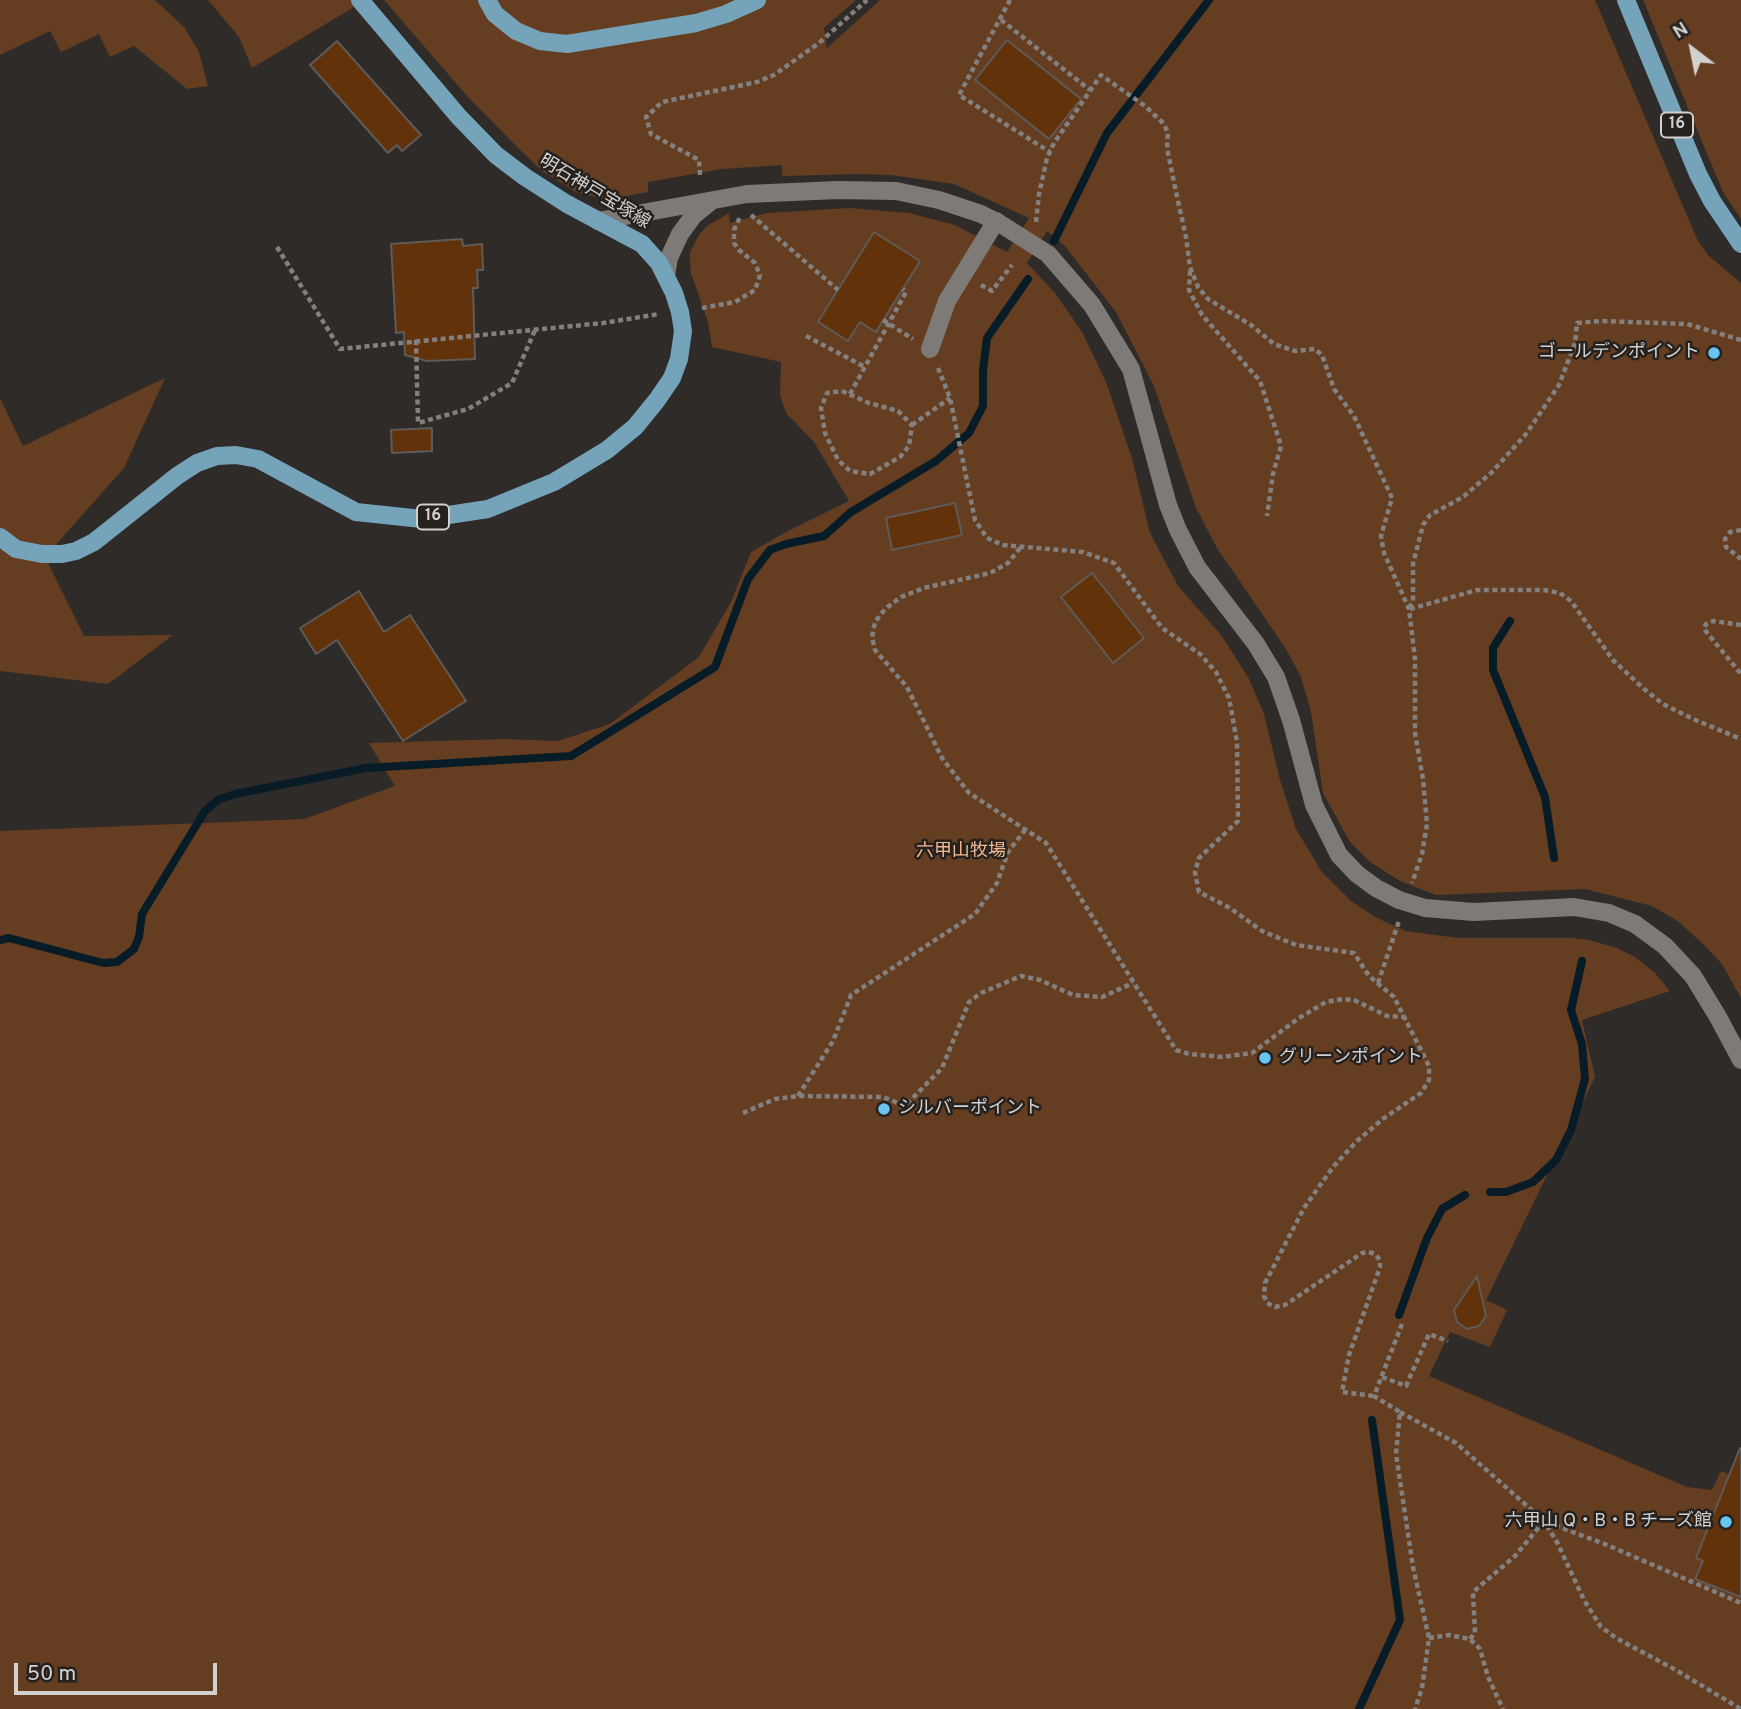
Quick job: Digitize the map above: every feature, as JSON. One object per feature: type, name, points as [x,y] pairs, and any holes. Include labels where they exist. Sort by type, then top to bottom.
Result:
[{"type":"main road","name":"明石神戸宝塚線","points":[[0,537],[16,549],[42,554],[76,551],[94,542],[177,476],[197,463],[217,456],[236,455],[258,459],[356,512],[422,519],[488,509],[554,482],[607,450],[635,427],[672,378],[679,359],[682,331],[680,312],[659,263],[642,244],[525,177],[496,155],[459,117],[360,0]]},
{"type":"main road","points":[[487,0],[495,14],[516,31],[540,41],[566,44],[696,23],[726,14],[757,0]]},
{"type":"main road","name":"16","points":[[1626,0],[1698,174],[1712,201],[1741,244]]},
{"type":"street","points":[[598,221],[747,194],[838,190],[896,191],[939,200],[996,221],[1048,254],[1092,305],[1131,369],[1168,505],[1180,537],[1197,568],[1256,644],[1276,677],[1292,720],[1314,805],[1339,855],[1357,874],[1376,888],[1399,900],[1425,908],[1474,912],[1574,907],[1609,914],[1635,924],[1665,946],[1693,976],[1741,1060]]},
{"type":"street","points":[[666,276],[669,258],[680,234],[694,215],[713,200]]},
{"type":"street","points":[[930,349],[947,301],[996,221]]},
{"type":"path","points":[[700,176],[699,160],[651,134],[646,117],[662,103],[757,82],[774,75],[819,43],[867,0]]},
{"type":"path","points":[[1010,0],[959,96],[1050,152]]},
{"type":"path","points":[[1001,20],[1090,90]]},
{"type":"path","points":[[1036,224],[1039,194],[1050,152],[1101,75],[1119,86],[1163,122],[1168,132],[1167,148],[1186,237],[1190,267],[1189,290],[1202,315],[1260,381],[1282,446],[1273,474],[1267,516]]},
{"type":"path","points":[[715,306],[735,302],[755,290],[760,275],[755,263],[734,243],[734,230],[739,218],[748,213]]},
{"type":"path","points":[[755,218],[838,290]]},
{"type":"path","points":[[278,247],[340,349],[603,323]]},
{"type":"path","points":[[992,291],[1012,265]]},
{"type":"path","points":[[1190,267],[1198,287],[1208,299],[1251,325],[1274,344],[1296,351],[1315,349],[1322,355],[1331,383],[1354,416],[1392,498],[1381,536],[1384,552],[1409,609],[1415,659],[1415,733],[1427,824],[1422,854]]},
{"type":"path","points":[[850,394],[906,292],[902,289]]},
{"type":"path","points":[[1409,609],[1413,601],[1413,564],[1423,525],[1430,515],[1463,497],[1492,472],[1526,433],[1559,385],[1574,343],[1577,323],[1601,321],[1687,324],[1741,340]]},
{"type":"path","points":[[415,340],[418,423],[468,409],[512,383],[535,330]]},
{"type":"path","points":[[806,335],[865,367]]},
{"type":"path","points":[[842,391],[869,403],[898,411],[912,425],[909,446],[900,457],[870,474],[850,471],[838,460],[825,433],[821,408],[827,393],[842,391]]},
{"type":"path","points":[[912,425],[950,398]]},
{"type":"path","points":[[953,411],[975,520],[987,538],[1020,548],[1083,552],[1114,563],[1162,628],[1200,654],[1216,672],[1229,698],[1237,742],[1238,821],[1199,858],[1195,872],[1199,892],[1230,908],[1262,930],[1296,945],[1354,953],[1368,976],[1394,997],[1429,1066],[1429,1080],[1421,1094],[1384,1118],[1357,1141],[1333,1167],[1304,1208],[1265,1283],[1264,1296],[1268,1303],[1275,1307],[1285,1305],[1362,1253],[1375,1254],[1380,1260],[1380,1267],[1349,1355],[1342,1392],[1374,1396],[1456,1443],[1544,1521],[1557,1542],[1584,1600],[1601,1627],[1625,1644],[1674,1669],[1741,1709]]},
{"type":"path","points":[[1741,530],[1730,532],[1726,539],[1727,547],[1741,559]]},
{"type":"path","points":[[1020,548],[1008,563],[990,573],[924,588],[901,597],[885,609],[875,622],[872,637],[875,650],[907,687],[942,758],[968,793],[1046,843],[1176,1050],[1222,1057],[1252,1053],[1298,1018],[1326,1002],[1342,999],[1354,1000],[1387,1016],[1404,1017]]},
{"type":"path","points":[[1409,609],[1477,590],[1544,590],[1560,593],[1570,601],[1613,660],[1644,689],[1663,704],[1741,739]]},
{"type":"path","points":[[1741,625],[1713,621],[1706,624],[1704,629],[1741,674]]},
{"type":"path","points":[[798,1096],[833,1041],[851,995],[975,914],[997,883],[1008,852],[1025,830]]},
{"type":"path","points":[[1378,983],[1388,952]]},
{"type":"path","points":[[743,1113],[775,1099],[798,1096],[883,1097],[905,1106],[942,1068],[969,1002],[981,993],[1021,976],[1040,980],[1073,995],[1102,997],[1133,983]]},
{"type":"path","points":[[1374,1396],[1402,1324]]},
{"type":"path","points":[[1382,1377],[1406,1386],[1429,1334],[1448,1341]]},
{"type":"path","points":[[1400,1412],[1396,1454],[1413,1567],[1429,1638],[1422,1688],[1415,1709]]},
{"type":"path","points":[[1544,1521],[1741,1603]]},
{"type":"path","points":[[1470,1639],[1475,1633],[1472,1598],[1476,1587],[1500,1570],[1544,1521]]},
{"type":"path","points":[[1429,1638],[1449,1635],[1470,1639],[1480,1649],[1503,1709]]},
{"type":"green space","points":[[0,0],[155,0],[184,27],[199,52],[208,86],[187,89],[134,46],[110,57],[99,34],[61,52],[50,31],[0,55]]},
{"type":"green space","points":[[208,0],[366,0],[252,68],[239,37]]},
{"type":"green space","name":"六甲山牧場","points":[[384,0],[856,0],[824,28],[827,48],[880,0],[1595,0],[1697,239],[1708,255],[1741,283],[1741,998],[1722,964],[1704,945],[1679,922],[1652,906],[1585,889],[1436,895],[1400,881],[1370,862],[1350,842],[1323,793],[1311,712],[1301,677],[1286,649],[1217,548],[1196,508],[1154,386],[1116,312],[1064,245],[1047,231],[1027,263],[1055,293],[1082,332],[1106,382],[1132,458],[1150,533],[1178,586],[1222,636],[1249,679],[1264,714],[1280,780],[1296,829],[1322,872],[1351,901],[1375,917],[1405,931],[1458,938],[1589,940],[1617,948],[1635,957],[1655,973],[1670,991],[1582,1020],[1595,1077],[1486,1300],[1507,1310],[1490,1347],[1450,1332],[1429,1376],[1687,1487],[1712,1490],[1721,1471],[1741,1479],[1741,1709],[0,1709],[0,831],[304,819],[395,786],[369,743],[505,739],[558,741],[610,724],[699,657],[731,602],[751,552],[849,501],[814,442],[786,413],[780,395],[781,362],[712,347],[708,322],[691,273],[690,252],[699,235],[707,226],[729,213],[730,223],[767,213],[850,208],[909,213],[955,225],[1007,252],[1029,218],[954,184],[891,175],[782,176],[782,165],[722,169],[648,182],[648,192],[607,200],[576,192],[542,171],[518,148],[468,97]]},
{"type":"green space","points":[[1643,0],[1741,0],[1741,219],[1723,192]]},
{"type":"green space","points":[[165,378],[124,468],[45,557],[84,636],[173,635],[108,684],[0,671],[0,398],[23,446]]},
{"type":"building","points":[[1007,40],[1081,99],[1049,139],[975,80]]},
{"type":"building","points":[[337,41],[421,135],[402,151],[397,145],[388,153],[310,65]]},
{"type":"building","points":[[874,232],[920,261],[876,332],[860,322],[848,341],[818,322]]},
{"type":"building","points":[[462,239],[463,246],[482,244],[483,270],[477,270],[478,288],[473,288],[475,359],[427,361],[405,355],[404,332],[396,333],[391,244]]},
{"type":"building","points":[[432,428],[432,451],[392,453],[391,430]]},
{"type":"building","points":[[955,503],[962,535],[892,550],[886,518]]},
{"type":"building","points":[[1092,573],[1144,638],[1113,663],[1061,597]]},
{"type":"building","points":[[359,591],[384,632],[410,615],[466,701],[403,741],[337,640],[316,654],[300,628]]},
{"type":"building","points":[[1477,1276],[1486,1316],[1479,1326],[1467,1329],[1457,1322],[1454,1310]]},
{"type":"building","name":"六甲山 Q・B・B チーズ館","points":[[1740,1448],[1741,1597],[1695,1579],[1703,1561],[1696,1558]]},
{"type":"waterway","points":[[1054,241],[1107,133],[1209,0]]},
{"type":"waterway","points":[[0,940],[9,938],[103,963],[117,962],[134,949],[139,937],[142,914],[205,811],[218,800],[235,794],[366,768],[571,756],[715,667],[748,579],[770,550],[824,536],[851,512],[936,461],[969,433],[983,406],[983,370],[987,338],[1028,279]]},
{"type":"waterway","points":[[1510,621],[1493,648],[1493,670],[1545,797],[1554,858]]},
{"type":"waterway","points":[[1490,1192],[1506,1192],[1533,1182],[1556,1160],[1571,1130],[1585,1079],[1582,1044],[1571,1010],[1582,961]]},
{"type":"waterway","points":[[1399,1315],[1427,1238],[1442,1209],[1465,1195]]},
{"type":"waterway","points":[[1359,1709],[1400,1620],[1372,1420]]},
{"type":"place","name":"ゴールデンポイント","points":[[1714,353]]},
{"type":"place","name":"グリーンポイント","points":[[1265,1058]]},
{"type":"place","name":"シルバーポイント","points":[[884,1109]]},
{"type":"place","name":"六甲山 Q・B・B チーズ館","points":[[1726,1522]]}]
